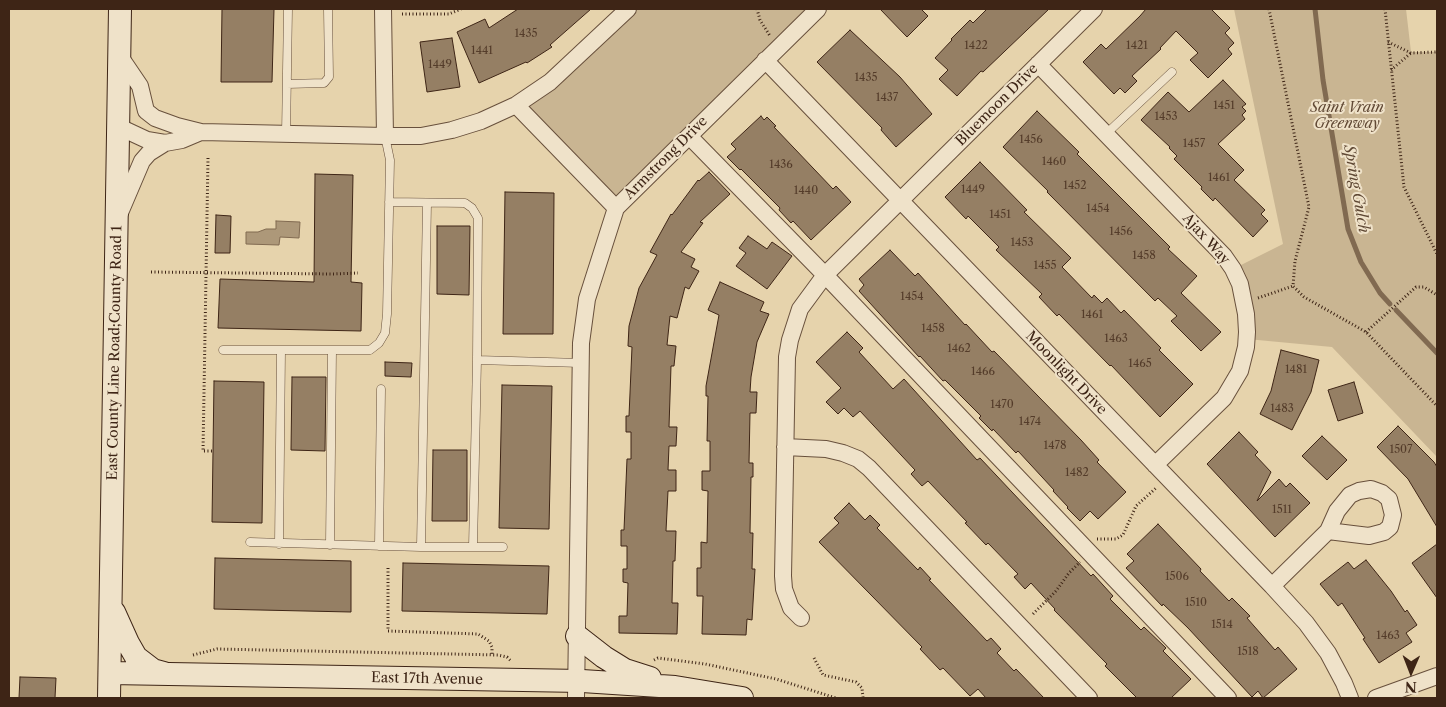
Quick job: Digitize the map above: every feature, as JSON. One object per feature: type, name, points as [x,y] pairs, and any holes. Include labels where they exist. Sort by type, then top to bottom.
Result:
[{"type":"main road","name":"East County Line Road;County Road 1","points":[[109,698],[120,9]]},
{"type":"main road","points":[[111,606],[136,657],[153,670],[167,674]]},
{"type":"main road","points":[[577,636],[604,657],[625,670],[675,687]]},
{"type":"main road","name":"East 17th Avenue","points":[[110,673],[576,690],[675,687],[742,698]]},
{"type":"street","points":[[383,9],[385,136]]},
{"type":"street","points":[[119,55],[140,86],[146,111],[155,118],[201,132],[421,136],[452,130],[481,121],[516,105],[550,82],[628,9]]},
{"type":"street","name":"Armstrong Drive","points":[[516,105],[616,208],[818,9]]},
{"type":"street","name":"Bluemoon Drive","points":[[801,618],[791,608],[784,589],[783,576],[786,373],[790,340],[800,309],[825,275],[1094,9]]},
{"type":"street","name":"Moonlight Drive","points":[[765,60],[1272,586],[1306,624],[1328,654],[1350,698]]},
{"type":"street","name":"Ajax Way","points":[[1038,64],[1224,256],[1237,276],[1246,314],[1246,346],[1242,366],[1236,380],[1224,398],[1154,465]]},
{"type":"street","points":[[117,126],[147,140],[165,143]]},
{"type":"street","points":[[116,221],[142,161],[149,152],[165,143],[182,140],[201,132]]},
{"type":"street","points":[[688,136],[825,275],[1228,698]]},
{"type":"street","points":[[576,690],[581,343],[587,299],[616,208]]},
{"type":"street","points":[[785,447],[826,449],[843,453],[858,459],[869,468],[1089,698]]},
{"type":"street","points":[[1272,586],[1328,532]]},
{"type":"street","points":[[1376,698],[1437,676]]},
{"type":"lane","points":[[286,134],[288,9]]},
{"type":"lane","points":[[287,84],[324,83],[329,78],[328,9]]},
{"type":"lane","points":[[1106,134],[1172,72]]},
{"type":"lane","points":[[223,350],[370,350],[379,344],[385,333],[387,314],[390,160],[385,136]]},
{"type":"lane","points":[[389,202],[465,203],[472,208],[478,218],[473,547]]},
{"type":"lane","points":[[421,546],[427,203]]},
{"type":"lane","points":[[278,544],[281,350]]},
{"type":"lane","points":[[330,545],[332,350]]},
{"type":"lane","points":[[477,360],[581,363]]},
{"type":"lane","points":[[380,546],[381,389]]},
{"type":"lane","points":[[250,542],[503,547]]},
{"type":"path","points":[[402,14],[449,14],[461,9]]},
{"type":"path","points":[[757,9],[761,21],[772,38]]},
{"type":"path","points":[[1269,9],[1309,207],[1295,260],[1292,286]]},
{"type":"path","points":[[1385,9],[1390,71],[1404,187],[1437,254]]},
{"type":"path","points":[[1388,42],[1412,53],[1437,52]]},
{"type":"path","points":[[1390,71],[1412,53]]},
{"type":"path","points":[[208,158],[203,451],[212,451]]},
{"type":"path","points":[[151,272],[358,273]]},
{"type":"path","points":[[1244,302],[1292,286]]},
{"type":"path","points":[[1292,286],[1304,297],[1366,332],[1437,406]]},
{"type":"path","points":[[1366,332],[1416,288],[1427,289],[1437,295]]},
{"type":"path","points":[[1090,540],[1116,539],[1123,536],[1136,506],[1156,487]]},
{"type":"path","points":[[1033,614],[1056,591],[1068,573],[1084,558]]},
{"type":"path","points":[[388,568],[388,631],[478,634],[489,641],[492,654]]},
{"type":"path","points":[[189,657],[203,651],[218,649],[492,654],[507,657],[517,667]]},
{"type":"path","points":[[648,662],[658,658],[705,664],[776,679],[836,698]]},
{"type":"path","points":[[814,658],[823,675],[856,682],[862,688],[863,698]]},
{"type":"green space","points":[[628,9],[818,9],[616,208],[516,105]]},
{"type":"green space","name":"Saint Vrain Greenway","points":[[1234,9],[1406,9],[1411,52],[1437,52],[1437,457],[1332,347],[1247,339],[1233,269],[1283,244]]},
{"type":"shaded area","points":[[276,221],[300,222],[299,238],[280,237],[279,245],[246,244],[246,232],[276,229]]},
{"type":"building","points":[[222,9],[274,9],[272,82],[221,82]]},
{"type":"building","points":[[518,9],[591,9],[550,45],[552,47],[527,63],[479,83],[457,32],[485,19],[489,28]]},
{"type":"building","points":[[880,9],[921,9],[928,16],[907,37]]},
{"type":"building","points":[[987,9],[1049,9],[983,72],[981,71],[957,96],[939,79],[948,70],[935,58],[970,20],[973,23]]},
{"type":"building","points":[[1146,9],[1211,9],[1230,28],[1225,33],[1234,43],[1228,49],[1232,54],[1208,78],[1190,60],[1198,53],[1176,31],[1161,49],[1132,76],[1137,81],[1125,93],[1120,88],[1114,94],[1083,62],[1101,44],[1106,49]]},
{"type":"building","points":[[850,30],[900,77],[932,114],[896,147],[881,130],[882,128],[817,62]]},
{"type":"building","points":[[452,38],[460,87],[427,92],[420,42]]},
{"type":"building","points":[[1223,80],[1246,104],[1242,107],[1246,111],[1242,115],[1245,119],[1218,144],[1244,170],[1234,180],[1265,210],[1261,214],[1268,221],[1253,237],[1215,198],[1213,201],[1201,189],[1202,187],[1174,159],[1177,156],[1170,147],[1141,120],[1168,92],[1189,112]]},
{"type":"building","points":[[1037,111],[1170,247],[1168,249],[1197,276],[1181,293],[1221,332],[1201,351],[1171,321],[1177,316],[1158,298],[1155,301],[1003,147]]},
{"type":"building","points":[[761,116],[764,120],[767,117],[776,126],[774,127],[833,189],[836,186],[851,202],[811,240],[793,221],[791,223],[779,210],[780,208],[727,157],[736,149],[731,144]]},
{"type":"building","points":[[980,162],[1027,210],[1024,212],[1071,258],[1062,267],[1092,298],[1094,295],[1102,303],[1107,298],[1121,313],[1124,310],[1161,348],[1159,350],[1193,384],[1160,417],[1111,365],[1039,297],[1042,294],[996,250],[999,247],[968,216],[966,219],[945,197]]},
{"type":"building","points":[[709,172],[730,194],[700,222],[703,223],[681,252],[695,259],[691,267],[699,271],[689,289],[685,287],[677,318],[670,316],[667,345],[676,346],[674,366],[671,366],[669,427],[677,427],[676,446],[669,446],[668,470],[676,470],[676,491],[668,491],[666,531],[676,531],[672,603],[678,603],[677,634],[619,633],[619,616],[627,616],[628,583],[623,582],[623,569],[627,569],[627,546],[621,546],[621,530],[624,530],[627,459],[631,459],[631,432],[626,432],[626,416],[629,416],[632,347],[628,346],[629,326],[639,288],[657,255],[650,252],[671,214],[698,180]]},
{"type":"building","points":[[315,174],[353,175],[351,282],[362,283],[361,331],[218,328],[220,279],[314,282]]},
{"type":"building","points":[[505,192],[554,193],[553,334],[503,334]]},
{"type":"building","points":[[216,215],[231,216],[230,253],[215,253]]},
{"type":"building","points":[[437,226],[470,226],[469,295],[437,294]]},
{"type":"building","points":[[748,236],[767,249],[772,242],[792,256],[767,289],[736,266],[746,253],[739,248]]},
{"type":"building","points":[[890,250],[915,276],[918,273],[965,325],[992,352],[994,351],[1081,440],[1099,460],[1097,462],[1126,492],[1098,519],[1090,511],[1080,521],[1018,451],[1016,453],[993,429],[992,431],[979,418],[981,416],[919,357],[859,291],[864,285],[859,279]]},
{"type":"building","points":[[720,282],[764,302],[760,311],[769,314],[757,342],[751,377],[750,392],[757,392],[756,413],[750,413],[749,463],[753,463],[750,533],[753,533],[752,569],[755,569],[752,620],[747,619],[746,635],[702,634],[703,596],[697,596],[697,568],[701,568],[701,542],[707,543],[708,491],[702,490],[702,471],[710,471],[710,441],[707,441],[708,396],[706,396],[706,386],[719,315],[708,310]]},
{"type":"building","points":[[847,332],[863,348],[859,352],[893,389],[904,379],[977,460],[980,458],[1091,576],[1093,574],[1113,596],[1110,599],[1141,630],[1144,627],[1166,648],[1163,651],[1191,679],[1171,698],[1137,698],[1105,666],[1107,664],[1054,610],[1031,583],[1025,589],[1014,577],[1018,574],[988,543],[986,545],[928,481],[922,486],[911,474],[915,470],[860,411],[853,417],[844,408],[838,414],[826,402],[841,388],[816,362]]},
{"type":"building","points":[[1281,350],[1319,360],[1311,392],[1292,430],[1260,414],[1271,391]]},
{"type":"building","points":[[385,362],[412,363],[411,377],[385,376]]},
{"type":"building","points":[[292,377],[326,377],[325,451],[291,450]]},
{"type":"building","points":[[214,381],[264,382],[262,523],[212,522]]},
{"type":"building","points":[[1354,382],[1363,413],[1338,421],[1328,390]]},
{"type":"building","points":[[502,385],[552,386],[549,529],[499,528]]},
{"type":"building","points":[[1398,426],[1437,467],[1437,527],[1408,479],[1377,447]]},
{"type":"building","points":[[1239,432],[1258,452],[1255,455],[1271,472],[1257,501],[1279,479],[1286,487],[1290,483],[1310,503],[1275,537],[1207,464]]},
{"type":"building","points":[[1322,436],[1347,460],[1327,480],[1302,456]]},
{"type":"building","points":[[433,450],[467,450],[467,521],[432,521]]},
{"type":"building","points":[[849,503],[865,520],[870,515],[880,525],[877,528],[918,570],[920,567],[931,579],[929,580],[987,641],[991,638],[1001,649],[997,653],[1014,671],[1016,669],[1044,698],[986,698],[978,689],[970,696],[943,668],[940,670],[920,649],[922,647],[819,542],[839,523],[834,518]]},
{"type":"building","points":[[1158,524],[1229,601],[1232,598],[1250,616],[1247,618],[1275,650],[1278,647],[1297,669],[1263,698],[1258,691],[1252,697],[1188,628],[1163,604],[1162,606],[1126,568],[1134,561],[1127,554]]},
{"type":"building","points":[[1437,544],[1437,598],[1412,563]]},
{"type":"building","points":[[215,558],[351,561],[351,612],[214,609]]},
{"type":"building","points":[[1366,560],[1417,625],[1406,633],[1412,642],[1379,663],[1342,603],[1338,606],[1320,584],[1348,562],[1354,569]]},
{"type":"building","points":[[403,563],[549,566],[547,614],[402,611]]},
{"type":"building","points":[[20,677],[56,678],[55,698],[19,698]]},
{"type":"waterway","name":"Spring Gulch","points":[[1315,9],[1323,80],[1348,229],[1361,262],[1380,293],[1390,304]]},
{"type":"waterway","name":"Spring Gulch","points":[[1396,310],[1437,353]]}]
